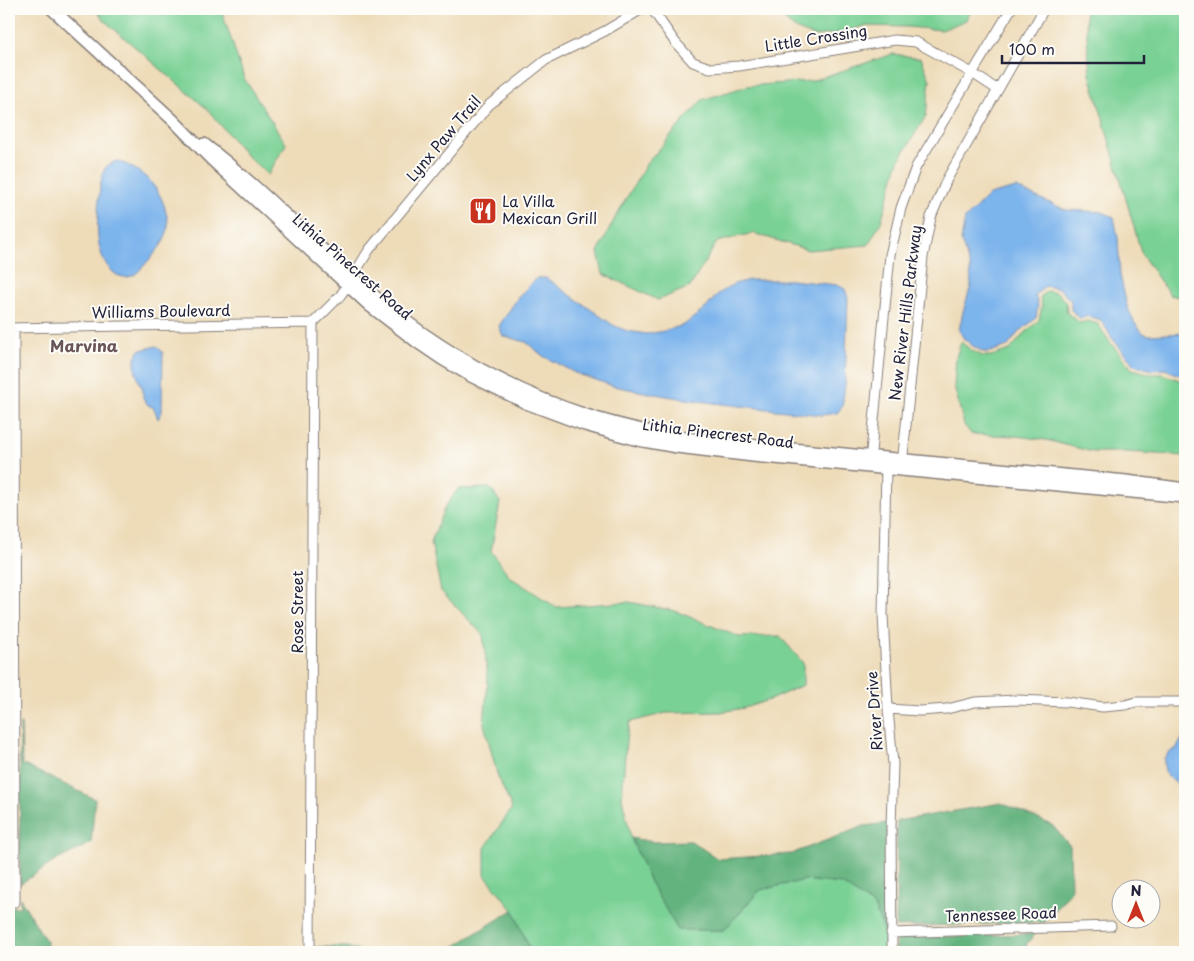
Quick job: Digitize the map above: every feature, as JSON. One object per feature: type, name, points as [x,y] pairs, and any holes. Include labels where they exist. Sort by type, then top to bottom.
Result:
[{"type":"main road","name":"Lithia Pinecrest Road","points":[[52,9],[173,120],[210,159],[350,281],[393,324],[442,359],[471,376],[530,405],[566,419],[619,435],[677,447],[753,456],[902,465],[1185,497]]},
{"type":"main road","name":"Lithia Pinecrest Road","points":[[870,462],[886,468],[902,465],[1126,481],[1185,488]]},
{"type":"street","name":"Lynx Paw Trail","points":[[350,281],[369,250],[489,105],[546,60],[605,31],[642,9]]},
{"type":"street","name":"Little Crossing","points":[[652,9],[675,42],[693,62],[710,68],[739,66],[895,40],[916,42],[972,73],[998,90]]},
{"type":"street","name":"New River Hills Parkway","points":[[870,462],[890,256],[901,208],[916,167],[1011,9]]},
{"type":"street","name":"New River Hills Parkway","points":[[902,465],[923,257],[931,217],[947,179],[1044,9]]},
{"type":"street","points":[[313,323],[340,296],[350,281]]},
{"type":"street","name":"Williams Boulevard","points":[[11,328],[313,323]]},
{"type":"street","name":"Rose Street","points":[[310,952],[313,323]]},
{"type":"street","points":[[11,328],[15,902]]},
{"type":"street","name":"River Drive","points":[[886,468],[882,615],[893,764],[892,952]]},
{"type":"street","points":[[888,709],[920,711],[946,709],[975,702],[1016,700],[1060,701],[1103,707],[1138,702],[1185,702]]},
{"type":"street","name":"Tennessee Road","points":[[892,933],[1111,926]]},
{"type":"green space","points":[[95,9],[221,9],[244,78],[286,144],[268,175],[244,153],[207,109],[106,22]]},
{"type":"green space","points":[[770,9],[972,9],[966,20],[942,30],[865,26],[833,34],[814,36],[797,30]]},
{"type":"green space","points":[[1085,9],[1185,9],[1185,298],[1170,295],[1142,255],[1090,74]]},
{"type":"green space","points":[[893,54],[921,58],[930,80],[926,116],[899,160],[881,222],[868,245],[808,250],[753,233],[717,242],[690,287],[658,300],[603,274],[598,252],[616,216],[647,163],[702,100],[747,86],[811,81]]},
{"type":"green space","points":[[1047,291],[1058,293],[1066,303],[1067,313],[1079,322],[1087,321],[1098,324],[1132,369],[1151,374],[1162,374],[1185,382],[1185,456],[1128,452],[1093,452],[1046,440],[1016,436],[971,434],[964,425],[954,386],[956,357],[961,342],[972,351],[983,356],[991,356],[1010,350],[1039,320],[1042,306],[1040,297]]},
{"type":"green space","points":[[490,488],[500,502],[491,551],[510,577],[556,607],[629,602],[675,611],[739,637],[780,636],[803,663],[803,685],[772,699],[744,708],[721,712],[666,713],[630,722],[626,740],[622,798],[631,838],[650,882],[678,930],[724,930],[760,890],[805,880],[842,884],[874,906],[887,938],[887,952],[531,952],[513,910],[485,875],[485,848],[512,808],[498,777],[484,724],[488,679],[483,635],[441,591],[431,542],[445,507],[458,489]]},
{"type":"green space","points":[[9,722],[10,907],[20,907],[20,898],[46,941],[48,952],[9,952]]},
{"type":"green space","points":[[20,724],[22,764],[95,799],[91,843],[55,861],[20,884]]},
{"type":"green space","points":[[1001,803],[1052,825],[1070,846],[1071,891],[1045,922],[896,927],[897,821]]},
{"type":"green space","points":[[887,823],[887,938],[874,906],[842,884],[805,880],[760,890],[724,930],[678,930],[650,882],[631,838],[654,842],[691,841],[718,859],[791,854],[864,826]]},
{"type":"green space","points":[[513,910],[531,952],[445,952]]},
{"type":"green space","points":[[1035,934],[1026,945],[1028,952],[896,952],[896,938]]},
{"type":"green space","points":[[316,947],[348,947],[361,952],[314,952]]},
{"type":"water","points":[[116,161],[134,168],[155,187],[160,195],[168,222],[168,230],[160,247],[140,270],[134,275],[127,277],[117,275],[106,264],[98,241],[99,198],[102,176],[106,167]]},
{"type":"water","points":[[1016,188],[1066,210],[1102,212],[1114,217],[1118,238],[1120,275],[1127,306],[1134,322],[1143,333],[1149,335],[1185,333],[1185,377],[1165,369],[1152,370],[1134,365],[1112,338],[1101,320],[1087,316],[1081,319],[1071,310],[1071,301],[1060,289],[1046,286],[1035,295],[1038,305],[1036,318],[1018,333],[1008,346],[990,352],[983,352],[964,339],[959,330],[971,285],[970,267],[961,241],[965,219],[989,195]]},
{"type":"water","points":[[537,278],[546,278],[613,325],[627,331],[647,334],[684,325],[706,308],[718,294],[734,284],[749,280],[791,280],[837,285],[845,289],[848,298],[845,385],[842,407],[837,413],[822,415],[713,403],[613,386],[575,373],[543,356],[526,342],[503,336],[499,326],[519,296]]},
{"type":"water","points":[[157,346],[163,353],[162,412],[158,419],[154,408],[148,405],[143,398],[143,389],[135,369],[135,357],[140,350]]},
{"type":"water","points":[[1185,734],[1185,789],[1166,774],[1164,758],[1176,749]]},
{"type":"place","name":"La Villa Mexican Grill","points":[[483,211]]},
{"type":"district","name":"Marvina","points":[[84,346]]}]
